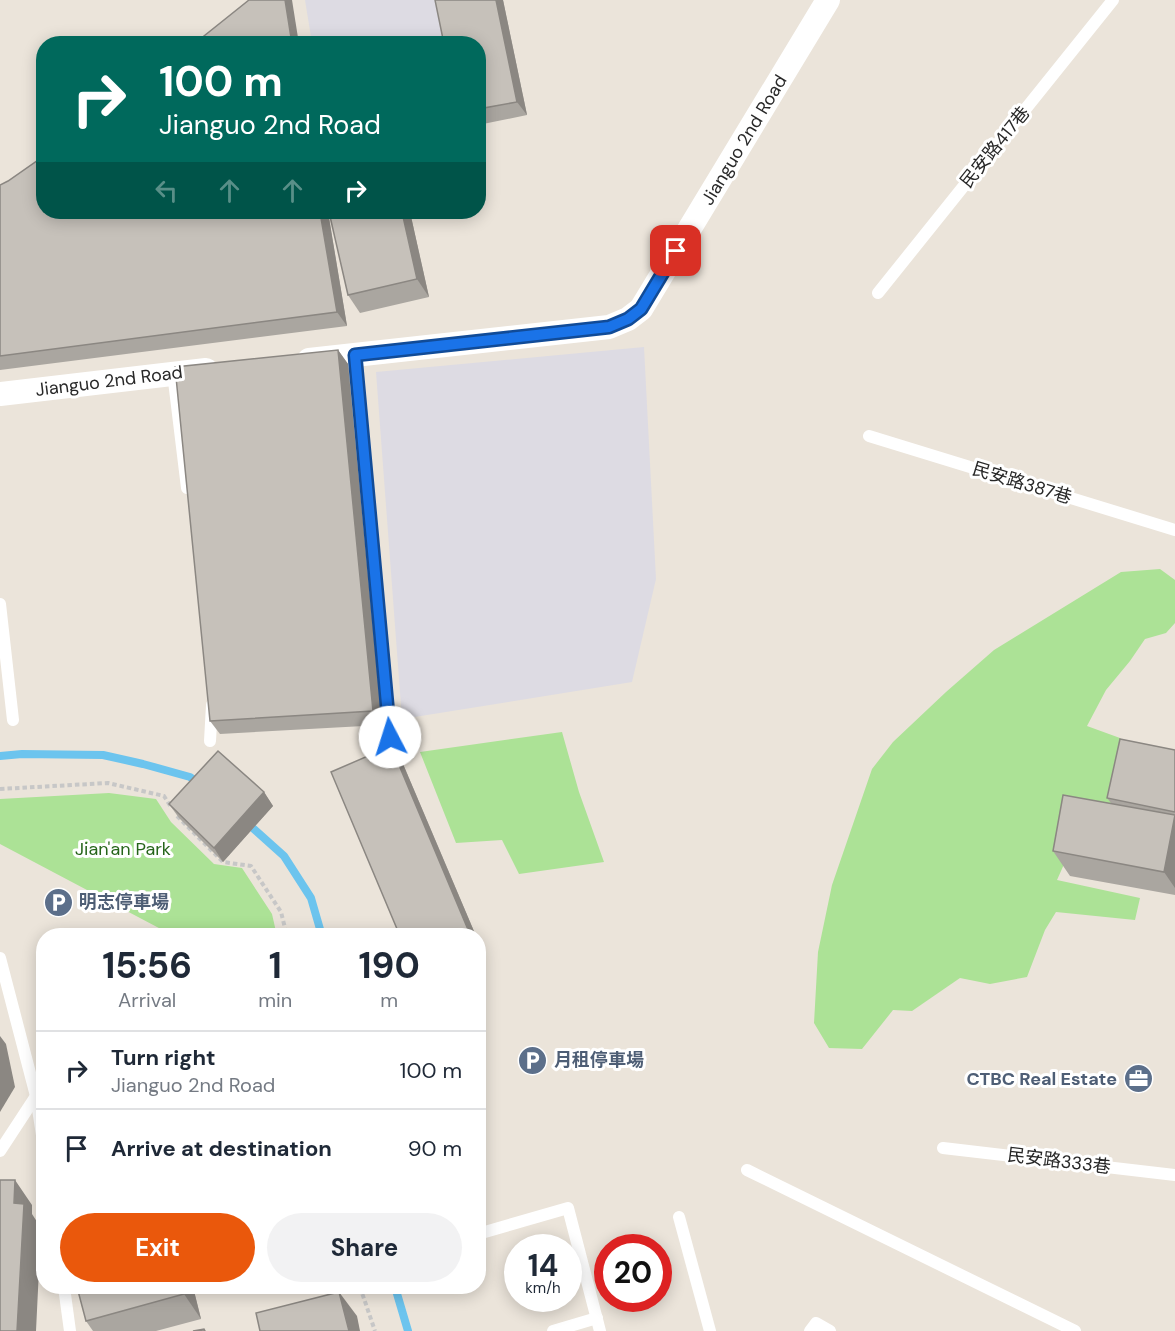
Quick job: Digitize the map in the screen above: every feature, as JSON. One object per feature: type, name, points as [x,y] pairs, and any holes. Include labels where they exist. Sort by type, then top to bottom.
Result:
[{"type":"street","name":"Jianguo 2nd Road","points":[[287,362],[609,327],[628,319],[641,309],[828,0]]},
{"type":"street","name":"Jianguo 2nd Road","points":[[0,394],[230,368]]},
{"type":"lane","name":"民安路417巷","points":[[878,293],[1113,0]]},
{"type":"lane","points":[[355,355],[390,737]]},
{"type":"lane","points":[[173,373],[189,501]]},
{"type":"lane","name":"民安路387巷","points":[[870,436],[1175,530]]},
{"type":"lane","points":[[0,604],[14,720]]},
{"type":"lane","points":[[210,741],[212,688]]},
{"type":"lane","points":[[0,958],[5,997],[36,1096],[0,1151]]},
{"type":"lane","name":"民安路333巷","points":[[944,1148],[1175,1175]]},
{"type":"lane","points":[[747,1170],[1075,1331]]},
{"type":"lane","points":[[486,1232],[568,1208],[598,1325],[553,1331]]},
{"type":"lane","points":[[679,1217],[710,1331]]},
{"type":"lane","points":[[65,1294],[70,1331]]},
{"type":"lane","points":[[810,1331],[816,1323],[830,1331]]},
{"type":"path","points":[[0,789],[108,783],[164,796],[179,818],[223,862],[251,866],[282,912],[285,928]]},
{"type":"path","points":[[362,1294],[375,1331]]},
{"type":"shaded area","points":[[305,0],[440,0],[446,36],[311,36]]},
{"type":"shaded area","points":[[644,347],[656,579],[632,682],[402,719],[376,372]]},
{"type":"green space","points":[[1160,569],[1175,580],[1175,623],[1166,633],[1145,639],[1106,690],[1087,726],[1120,738],[1140,763],[1109,817],[1081,826],[1057,880],[1140,898],[1135,920],[1056,912],[1045,930],[1027,977],[990,984],[960,978],[912,1011],[893,1010],[862,1049],[829,1048],[814,1023],[818,952],[832,885],[872,769],[893,742],[994,650],[1121,572]]},
{"type":"green space","points":[[562,732],[579,792],[604,862],[519,874],[502,840],[456,843],[420,752]]},
{"type":"green space","name":"Jian'an Park","points":[[109,793],[156,799],[171,822],[214,864],[242,868],[272,914],[275,928],[159,928],[0,844],[0,799]]},
{"type":"building","points":[[249,0],[285,0],[291,36],[204,36]]},
{"type":"building","points":[[435,0],[496,0],[517,102],[486,108],[486,36],[442,36]]},
{"type":"building","points":[[36,162],[36,219],[321,219],[337,312],[0,356],[0,185]]},
{"type":"building","points":[[331,219],[404,219],[417,279],[348,295]]},
{"type":"building","points":[[338,350],[373,711],[210,721],[175,367]]},
{"type":"building","points":[[1120,739],[1175,750],[1175,812],[1107,798]]},
{"type":"building","points":[[391,746],[467,928],[397,928],[331,772]]},
{"type":"building","points":[[218,751],[264,792],[214,848],[169,804]]},
{"type":"building","points":[[1063,795],[1175,815],[1164,872],[1053,851]]},
{"type":"building","points":[[0,1180],[15,1180],[14,1203],[24,1204],[17,1331],[0,1331]]},
{"type":"building","points":[[79,1294],[184,1294],[86,1321]]},
{"type":"building","points":[[331,1294],[340,1294],[349,1331],[260,1331],[256,1313]]},
{"type":"waterway","points":[[0,756],[103,755],[190,777],[201,785]]},
{"type":"waterway","points":[[246,822],[284,856],[311,898],[320,928]]},
{"type":"waterway","points":[[397,1294],[408,1331]]},
{"type":"place","name":"明志停車場","points":[[58,902]]},
{"type":"place","name":"月租停車場","points":[[533,1060]]},
{"type":"place","name":"CTBC Real Estate","points":[[1138,1079]]},
{"type":"route","points":[[390,737],[355,355],[609,327],[628,319],[641,309],[676,251]]}]
